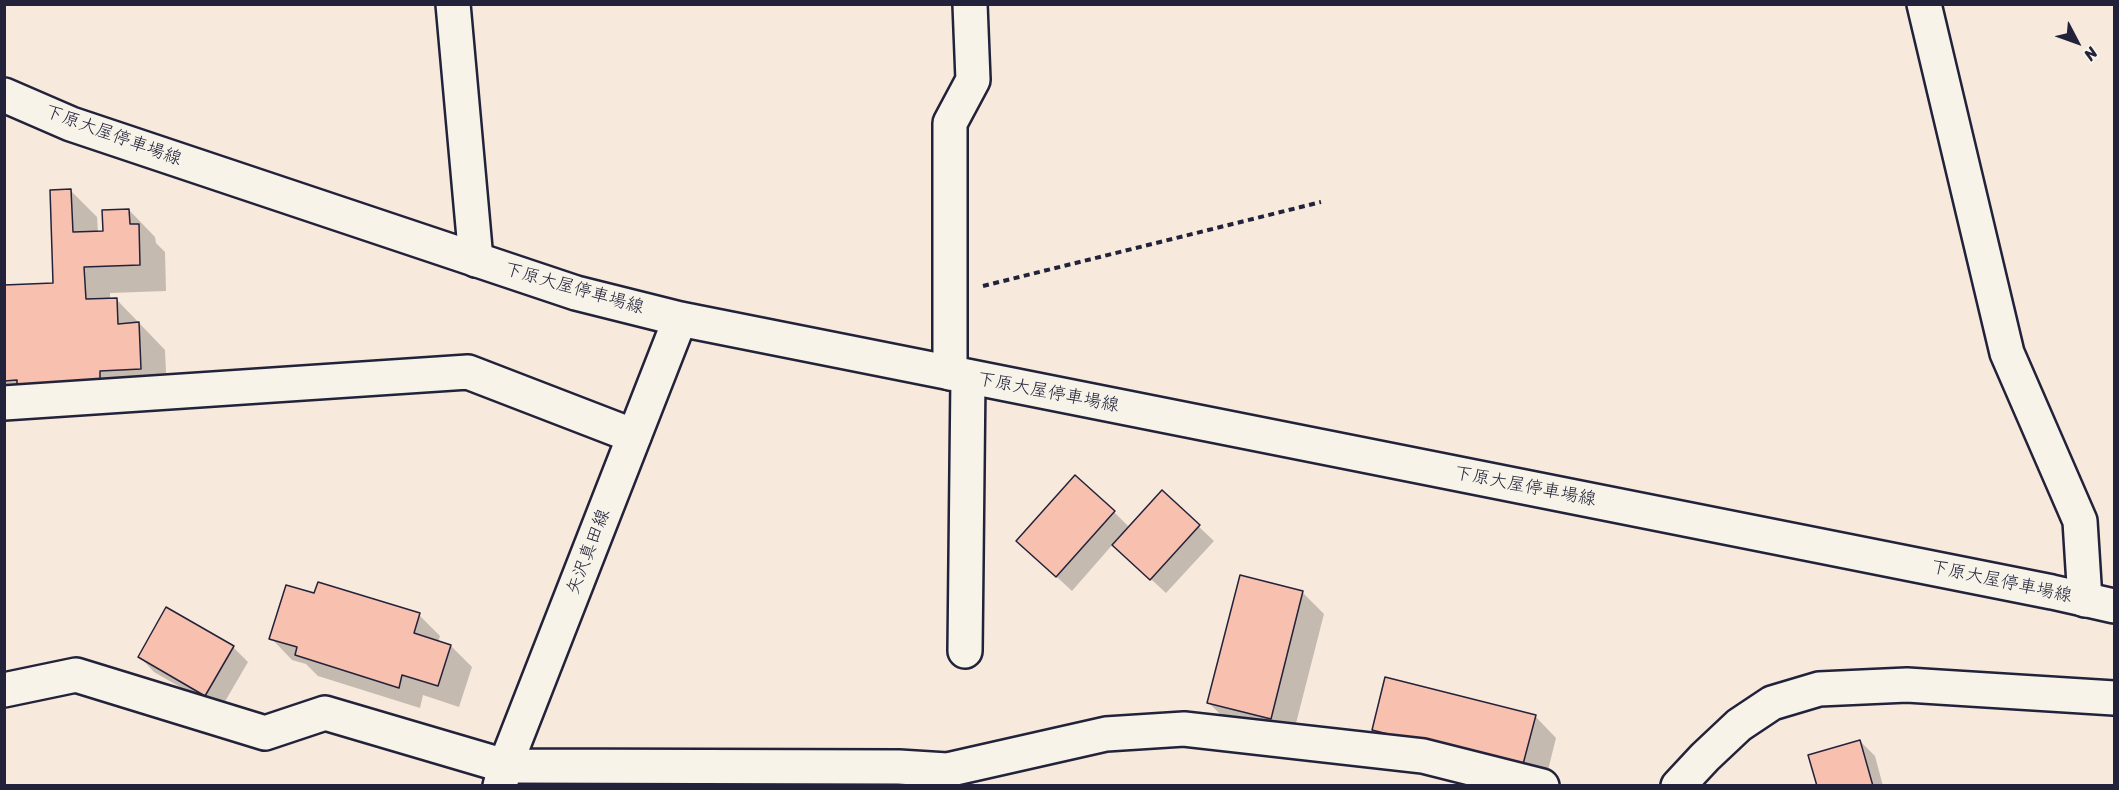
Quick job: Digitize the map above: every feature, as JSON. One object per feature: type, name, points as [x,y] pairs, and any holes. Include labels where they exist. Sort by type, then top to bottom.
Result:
[{"type":"street","points":[[453,4],[476,260]]},
{"type":"street","points":[[965,651],[959,375],[950,294],[950,123],[973,80],[970,4]]},
{"type":"street","points":[[1924,4],[2007,353],[2080,521],[2100,603]]},
{"type":"street","name":"下原大屋停車場線","points":[[4,95],[71,123],[476,260],[576,293],[680,319],[2100,603]]},
{"type":"street","name":"矢沢真田線","points":[[503,776],[680,319]]},
{"type":"street","points":[[4,403],[468,372],[634,436]]},
{"type":"street","points":[[4,690],[76,675],[265,734],[325,713],[503,776],[899,767],[947,770],[1106,734],[1184,729],[1423,756],[1542,786]]},
{"type":"street","points":[[1678,786],[1739,725],[1772,703],[1819,689],[1907,685],[2115,698]]},
{"type":"path","points":[[950,294],[1321,202]]},
{"type":"building","points":[[71,189],[73,232],[103,231],[102,210],[129,209],[130,224],[139,224],[140,265],[84,267],[86,299],[117,298],[118,324],[139,322],[141,369],[100,371],[100,383],[17,386],[17,380],[4,381],[4,285],[53,283],[50,190]]},
{"type":"building","points":[[1075,475],[1115,511],[1056,577],[1016,541]]},
{"type":"building","points":[[1162,490],[1200,525],[1150,580],[1112,545]]},
{"type":"building","points":[[1240,575],[1303,591],[1271,719],[1207,703]]},
{"type":"building","points":[[318,582],[420,613],[414,633],[451,645],[438,686],[402,675],[399,688],[295,655],[297,647],[269,639],[286,585],[314,593]]},
{"type":"building","points":[[166,607],[234,646],[205,696],[138,657]]},
{"type":"building","points":[[1385,677],[1536,715],[1522,768],[1372,730]]},
{"type":"building","points":[[1860,740],[1873,786],[1817,786],[1808,755]]}]
